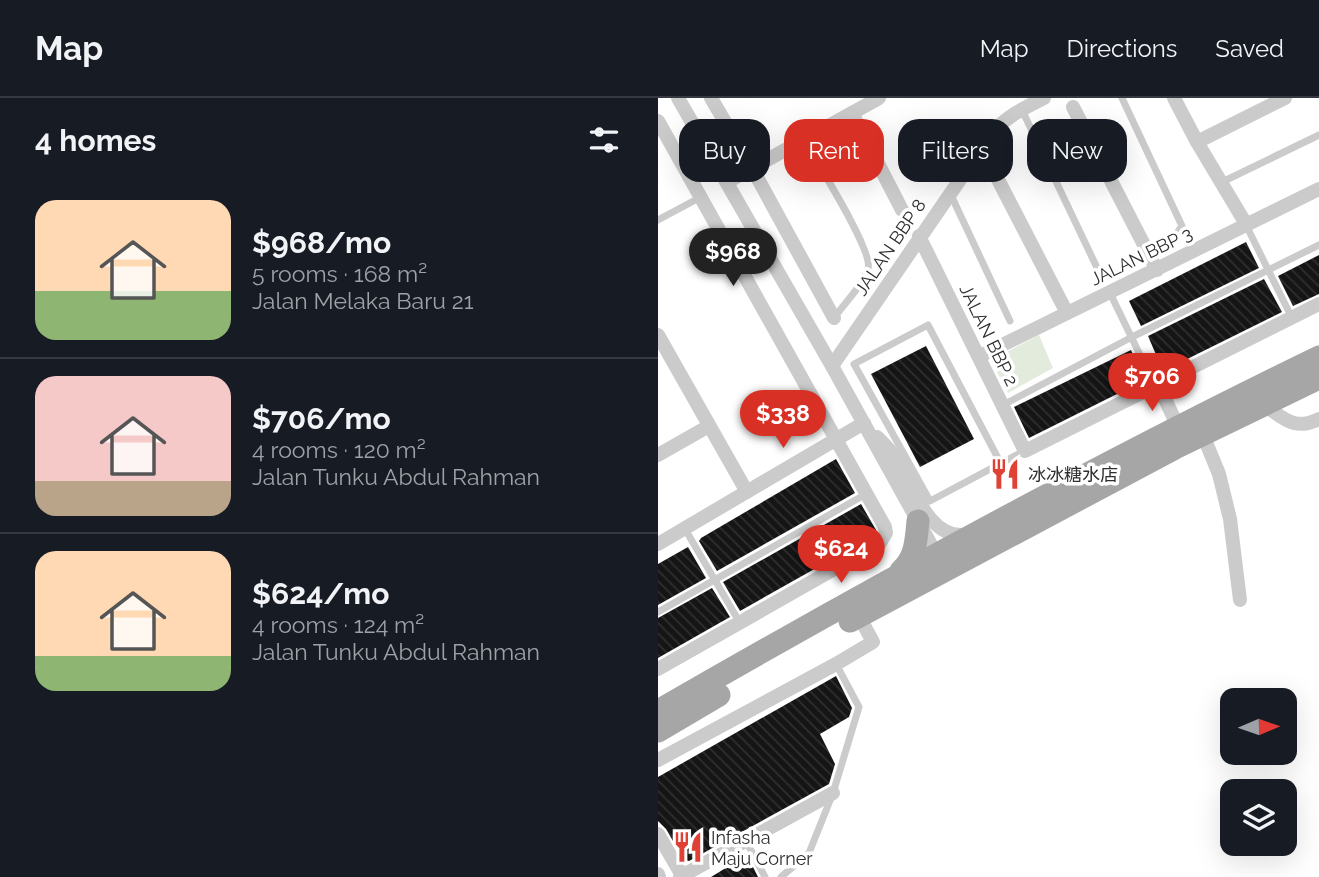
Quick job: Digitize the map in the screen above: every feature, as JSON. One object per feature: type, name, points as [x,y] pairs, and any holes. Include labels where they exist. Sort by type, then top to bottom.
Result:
[{"type":"main road","points":[[658,711],[894,579],[941,563],[974,534],[1319,357]]},
{"type":"main road","points":[[658,731],[859,616],[941,563],[1319,378]]},
{"type":"main road","points":[[894,579],[911,559],[916,548],[918,522]]},
{"type":"street","points":[[678,98],[690,119]]},
{"type":"street","points":[[711,98],[723,119]]},
{"type":"street","points":[[841,119],[879,98]]},
{"type":"street","name":"JALAN BBP 8","points":[[832,366],[992,133],[1002,122],[1044,98]]},
{"type":"street","points":[[1174,98],[1220,183],[1246,224]]},
{"type":"street","points":[[1197,142],[1285,98]]},
{"type":"street","points":[[1073,107],[1157,270]]},
{"type":"street","points":[[852,113],[902,211]]},
{"type":"street","points":[[658,121],[885,527],[884,538],[880,544],[658,669]]},
{"type":"street","points":[[727,182],[941,563]]},
{"type":"street","points":[[760,182],[834,317]]},
{"type":"street","points":[[999,182],[1067,313]]},
{"type":"street","name":"JALAN BBP 3","points":[[979,356],[1319,189]]},
{"type":"street","name":"JALAN BBP 2","points":[[919,236],[1025,451]]},
{"type":"street","points":[[1025,451],[1319,304]]},
{"type":"street","points":[[658,335],[747,492]]},
{"type":"street","points":[[1156,385],[1178,427]]},
{"type":"street","points":[[1264,405],[1296,425],[1306,425],[1319,419]]},
{"type":"street","points":[[658,544],[864,423]]},
{"type":"street","points":[[864,423],[892,453],[934,524],[950,535],[974,534]]},
{"type":"street","points":[[658,454],[709,426]]},
{"type":"street","points":[[1203,435],[1219,474],[1230,519],[1240,600]]},
{"type":"street","points":[[658,760],[873,642],[859,616]]},
{"type":"street","points":[[658,834],[682,877],[833,793]]},
{"type":"lane","points":[[1122,98],[1182,226],[1177,233],[1147,252]]},
{"type":"lane","points":[[1022,109],[1100,274]]},
{"type":"lane","points":[[1220,183],[1319,135]]},
{"type":"lane","points":[[828,182],[870,261],[868,271],[834,317]]},
{"type":"lane","points":[[950,192],[1010,321]]},
{"type":"lane","points":[[658,220],[701,197]]},
{"type":"lane","points":[[1246,224],[1292,318]]},
{"type":"lane","points":[[1002,405],[1319,244]]},
{"type":"lane","points":[[1110,293],[1156,385]]},
{"type":"lane","points":[[1000,462],[928,325],[853,364],[930,501],[1025,451]]},
{"type":"lane","points":[[658,612],[866,495]]},
{"type":"lane","points":[[685,528],[740,623]]},
{"type":"lane","points":[[781,877],[809,853],[833,793],[859,707],[836,664]]},
{"type":"lane","points":[[745,840],[765,877]]},
{"type":"green space","points":[[1039,335],[1053,368],[1008,393],[993,364],[999,356]]},
{"type":"building","points":[[1246,242],[1259,268],[1141,326],[1129,301]]},
{"type":"building","points":[[1319,255],[1319,294],[1293,306],[1278,276]]},
{"type":"building","points":[[1264,279],[1282,312],[1163,371],[1148,336]]},
{"type":"building","points":[[926,346],[974,439],[920,467],[871,374]]},
{"type":"building","points":[[1131,350],[1145,380],[1029,438],[1014,407]]},
{"type":"building","points":[[836,459],[855,493],[717,571],[699,541],[701,538]]},
{"type":"building","points":[[861,504],[876,530],[873,536],[740,611],[723,582]]},
{"type":"building","points":[[688,547],[706,578],[658,605],[658,564]]},
{"type":"building","points":[[712,588],[730,617],[658,658],[658,618]]},
{"type":"building","points":[[836,676],[852,708],[849,717],[820,734],[835,764],[829,784],[689,861],[684,860],[666,829],[658,821],[658,777]]},
{"type":"building","points":[[747,855],[758,877],[711,877]]},
{"type":"place","name":"冰冰糖水店","points":[[1005,474]]},
{"type":"place","name":"Infasha Maju Corner","points":[[688,847]]}]
